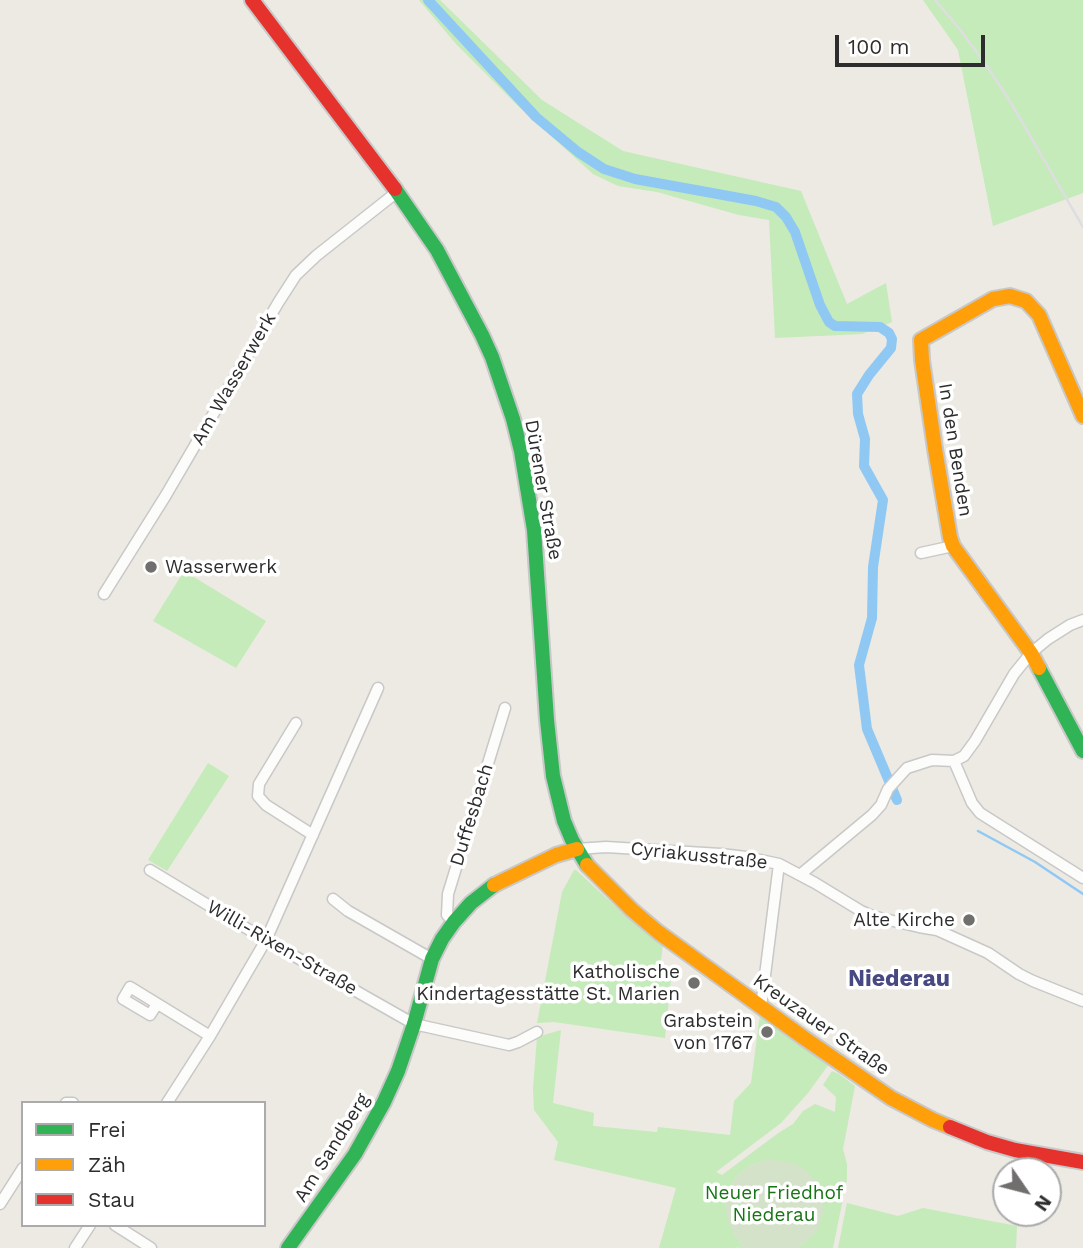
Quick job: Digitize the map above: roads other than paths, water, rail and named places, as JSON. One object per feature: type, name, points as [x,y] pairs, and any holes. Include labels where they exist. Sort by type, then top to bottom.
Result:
[{"type":"main road","name":"Dürener Straße","points":[[252,0],[397,192],[437,250],[492,357],[521,451],[534,530],[553,776],[564,821],[577,849]]},
{"type":"main road","name":"In den Benden","points":[[1083,416],[1039,315],[1026,301],[1010,296],[993,299],[921,340],[937,461],[953,546],[1031,653],[1083,751]]},
{"type":"main road","name":"Am Sandberg","points":[[288,1248],[350,1162],[374,1122],[398,1071],[432,959],[454,922],[471,903],[495,885],[555,855],[577,849]]},
{"type":"main road","name":"Kreuzauer Straße","points":[[577,849],[586,864],[658,932],[891,1098],[933,1120],[986,1142],[1014,1150],[1083,1162]]},
{"type":"street","name":"Am Wasserwerk","points":[[104,594],[296,275],[397,192]]},
{"type":"street","name":"In den Benden","points":[[921,553],[953,546]]},
{"type":"street","points":[[801,874],[872,815],[891,784],[906,768],[932,760],[954,761],[964,756],[1014,674],[1031,653],[1070,625],[1083,620]]},
{"type":"street","points":[[168,1101],[266,940],[378,688]]},
{"type":"street","name":"Duffesbach","points":[[454,922],[447,915],[448,894],[505,708]]},
{"type":"street","points":[[296,723],[259,784],[258,796],[261,802],[313,835]]},
{"type":"street","points":[[954,761],[972,803],[980,813],[1083,878]]},
{"type":"street","name":"Cyriakusstraße","points":[[577,849],[606,847],[721,854],[779,864],[872,916],[937,930],[988,953],[1033,981],[1083,1001]]},
{"type":"street","points":[[761,1007],[779,864]]},
{"type":"street","name":"Willi-Rixen-Straße","points":[[150,870],[414,1024]]},
{"type":"street","points":[[333,899],[348,911],[432,959]]},
{"type":"street","points":[[157,1004],[210,1036]]},
{"type":"street","points":[[414,1024],[509,1045],[537,1032]]},
{"type":"street","points":[[0,1204],[21,1171]]},
{"type":"street","points":[[75,1248],[89,1227]]},
{"type":"street","points":[[118,1227],[151,1248]]},
{"type":"waterway","points":[[428,0],[536,117],[578,152],[604,169],[635,179],[776,207],[795,232],[820,305],[829,322],[835,326],[880,327],[889,333],[892,339],[891,348],[857,394],[858,414],[865,439],[864,466],[883,500],[873,567],[872,618],[859,665],[867,729],[897,800]]},
{"type":"waterway","points":[[978,831],[1035,862],[1083,894]]},
{"type":"railway","points":[[935,0],[987,66],[1083,227]]},
{"type":"place","name":"Wasserwerk","points":[[151,567]]},
{"type":"place","name":"Alte Kirche","points":[[969,920]]},
{"type":"place","name":"Katholische Kindertagesstätte St. Marien","points":[[694,983]]},
{"type":"place","name":"Grabstein von 1767","points":[[767,1032]]},
{"type":"district","name":"Niederau","points":[[899,979]]},
{"type":"park label","name":"Neuer Friedhof Niederau","points":[[774,1204]]}]
